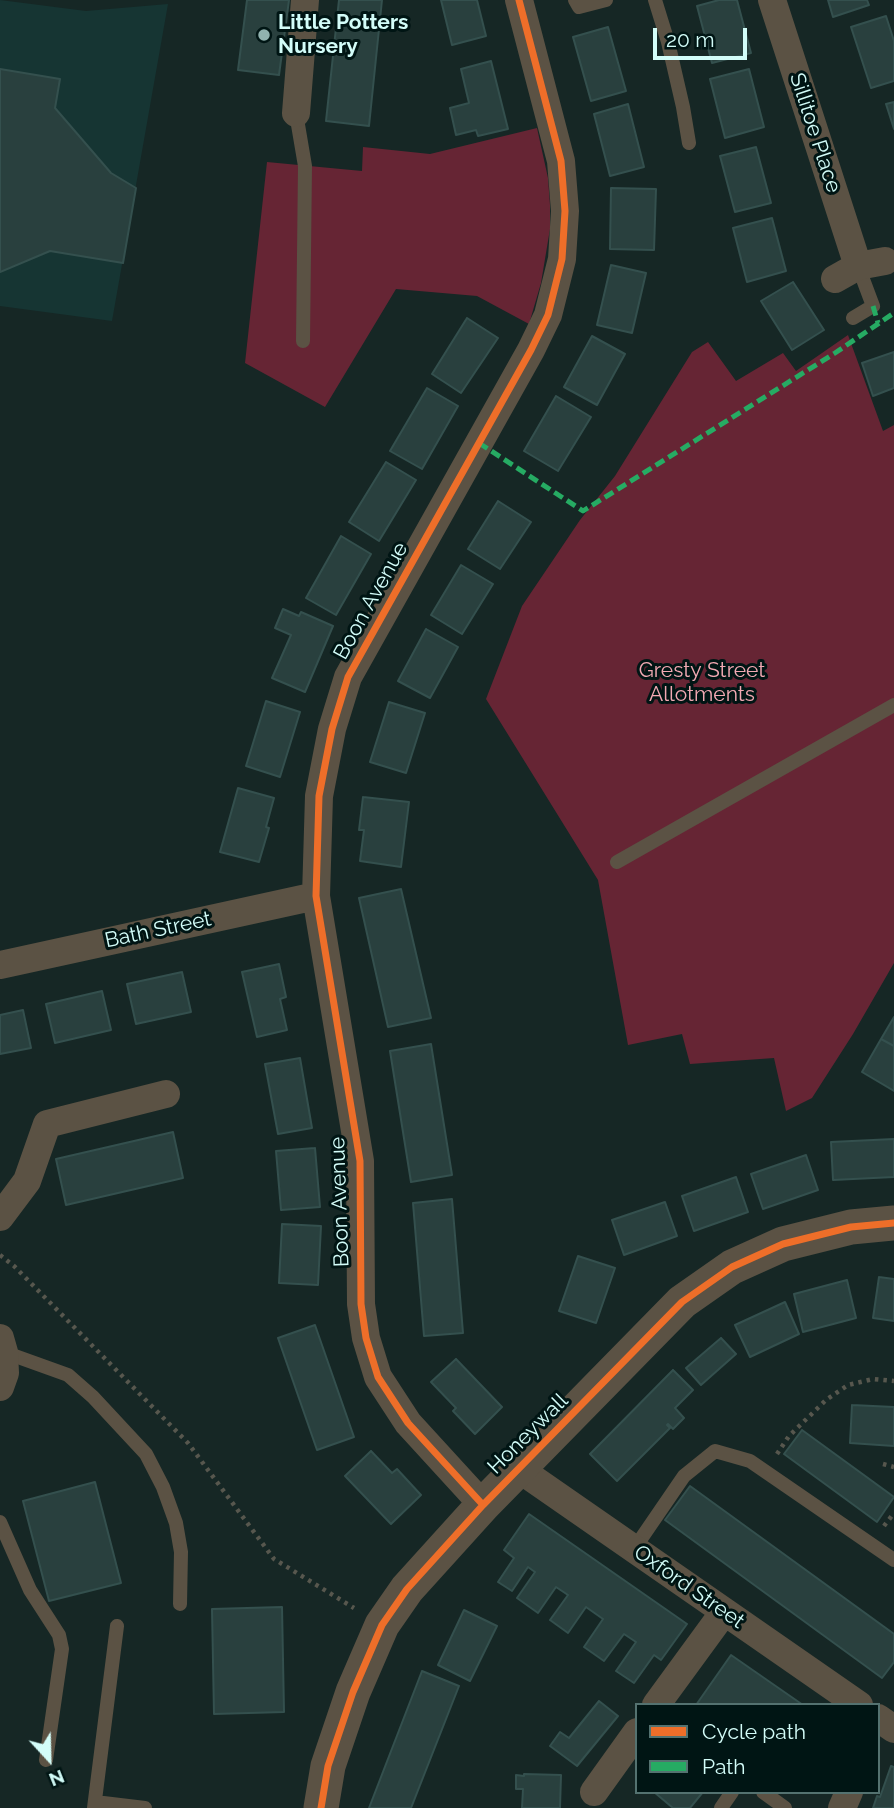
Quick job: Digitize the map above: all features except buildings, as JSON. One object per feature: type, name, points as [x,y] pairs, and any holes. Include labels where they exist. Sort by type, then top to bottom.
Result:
[{"type":"street","points":[[296,113],[305,0]]},
{"type":"street","name":"Boon Avenue","points":[[483,1505],[408,1423],[378,1377],[366,1338],[361,1304],[360,1161],[316,896],[319,796],[332,729],[348,677],[531,350],[548,315],[562,259],[565,211],[561,161],[519,0]]},
{"type":"street","name":"Sillitoe Place","points":[[772,0],[859,269]]},
{"type":"street","name":"Bath Street","points":[[0,965],[316,896]]},
{"type":"street","points":[[0,1217],[27,1181],[47,1124],[166,1094]]},
{"type":"street","name":"Honeywall","points":[[321,1808],[328,1766],[353,1692],[382,1625],[407,1589],[483,1505],[682,1302],[732,1267],[783,1244],[851,1227],[894,1223]]},
{"type":"street","points":[[0,1387],[5,1373],[2,1345]]},
{"type":"street","name":"Oxford Street","points":[[519,1469],[856,1703]]},
{"type":"street","points":[[657,1703],[724,1612]]},
{"type":"street","points":[[594,1792],[635,1735]]},
{"type":"lane","points":[[575,0],[579,7],[606,0]]},
{"type":"lane","points":[[655,0],[668,42],[689,143]]},
{"type":"lane","points":[[296,113],[304,166],[303,341]]},
{"type":"lane","points":[[853,318],[873,306],[859,269]]},
{"type":"lane","points":[[617,862],[894,705]]},
{"type":"lane","points":[[2,1345],[68,1375],[146,1454],[163,1487],[176,1523],[181,1552],[180,1604]]},
{"type":"lane","points":[[634,1549],[684,1476],[715,1451],[750,1461],[894,1560]]},
{"type":"lane","points":[[0,1522],[30,1590],[59,1635],[62,1650],[46,1760]]},
{"type":"lane","points":[[117,1626],[95,1805],[145,1808]]},
{"type":"lane","points":[[766,1794],[785,1808]]},
{"type":"path","points":[[0,1255],[14,1266],[188,1443],[274,1559],[382,1625]]},
{"type":"path","points":[[765,1472],[789,1436],[826,1401],[848,1385],[873,1379],[894,1381]]},
{"type":"path","points":[[883,1464],[894,1467]]},
{"type":"shaded area","points":[[0,0],[86,11],[168,4],[112,321],[0,306]]},
{"type":"green space","points":[[537,128],[548,178],[550,229],[541,283],[529,324],[477,296],[396,289],[325,407],[245,363],[267,162],[362,171],[363,147],[430,154]]},
{"type":"green space","name":"Gresty Street Allotments","points":[[848,335],[883,431],[894,425],[894,963],[812,1098],[786,1111],[774,1058],[690,1064],[682,1034],[628,1045],[598,880],[486,699],[522,606],[580,520],[615,476],[692,352],[708,342],[736,381],[783,353],[796,371]]},
{"type":"marked path","points":[[873,306],[878,323]]},
{"type":"marked path","points":[[479,443],[583,511],[894,313]]},
{"type":"cycle path","points":[[483,1505],[408,1423],[378,1377],[366,1338],[361,1304],[360,1161],[316,896],[319,796],[332,729],[348,677],[531,350],[548,315],[562,259],[565,211],[561,161],[519,0]]},
{"type":"cycle path","points":[[321,1808],[328,1766],[353,1692],[382,1625],[407,1589],[483,1505],[682,1302],[732,1267],[783,1244],[851,1227],[894,1223]]},
{"type":"place","name":"Little Potters Nursery","points":[[264,35]]}]
